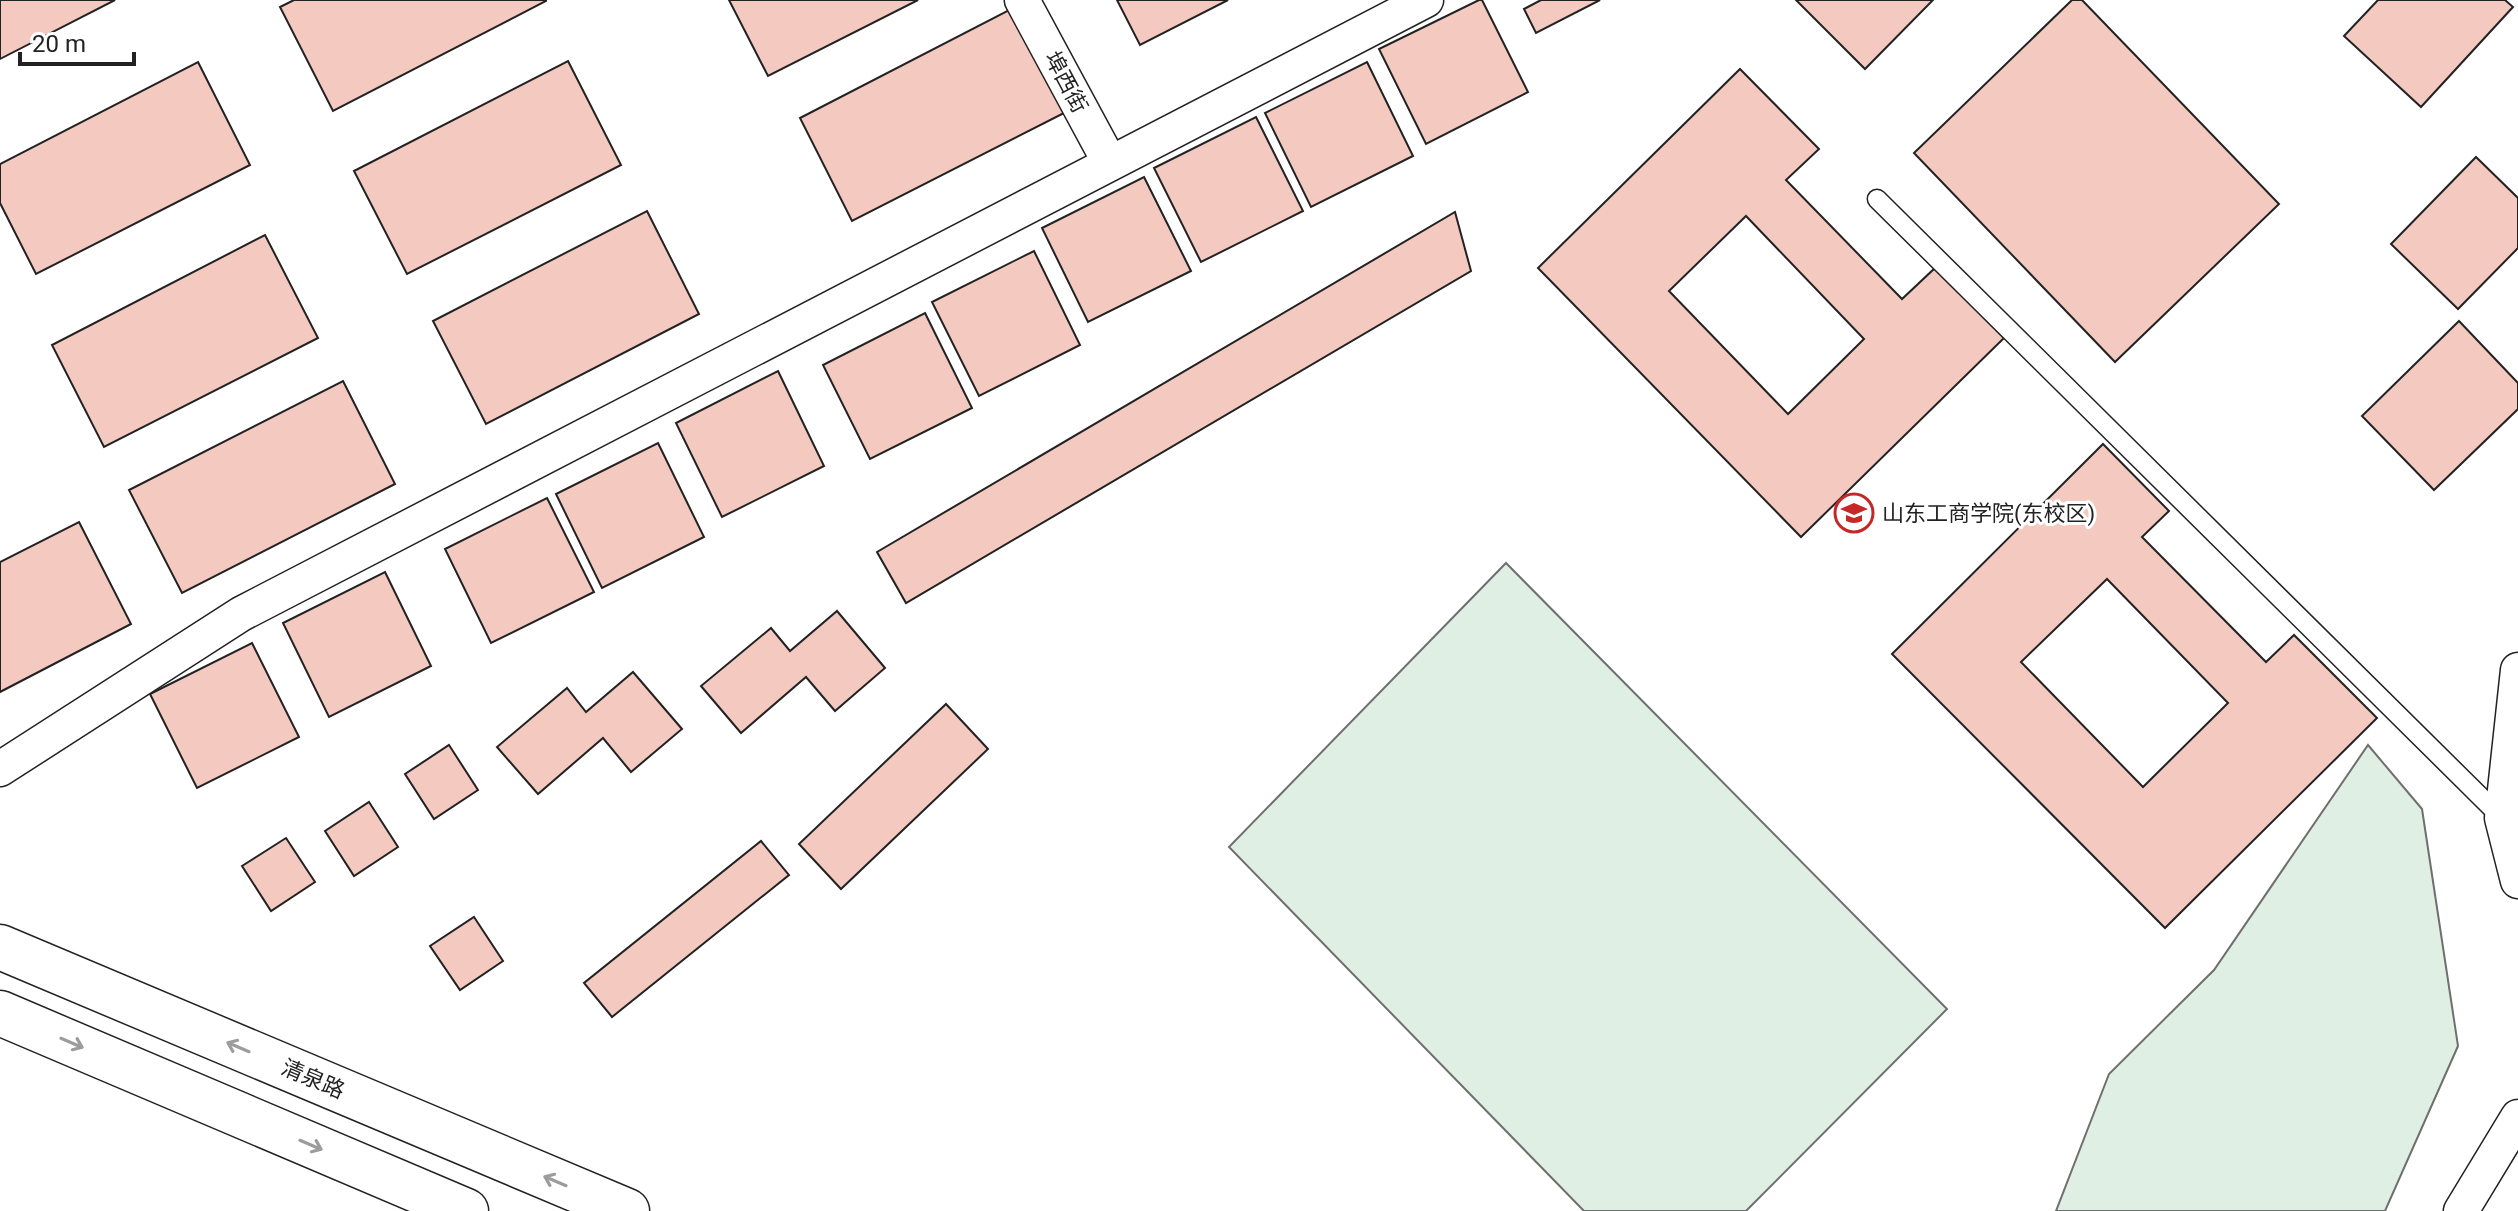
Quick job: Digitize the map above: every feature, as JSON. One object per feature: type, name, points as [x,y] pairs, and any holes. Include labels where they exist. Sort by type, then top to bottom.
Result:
[{"type":"main road","name":"清泉路","points":[[0,947],[627,1211]]},
{"type":"main road","points":[[0,1013],[466,1211]]},
{"type":"street","name":"埠西街","points":[[1022,0],[1110,163]]},
{"type":"street","points":[[0,769],[241,614],[1426,0]]},
{"type":"street","points":[[2518,670],[2502,818],[2518,881]]},
{"type":"street","points":[[2461,1211],[2518,1117]]},
{"type":"lane","points":[[1877,199],[2502,818]]},
{"type":"green space","points":[[1506,563],[1947,1009],[1746,1211],[1584,1211],[1229,847]]},
{"type":"green space","points":[[2368,745],[2422,809],[2458,1046],[2385,1211],[2056,1211],[2109,1074],[2214,970]]},
{"type":"building","points":[[0,0],[115,0],[0,59]]},
{"type":"building","points":[[294,0],[546,1],[333,111],[280,7]]},
{"type":"building","points":[[729,0],[918,0],[768,76]]},
{"type":"building","points":[[1117,0],[1228,0],[1140,45]]},
{"type":"building","points":[[1482,0],[1528,92],[1426,144],[1379,49]]},
{"type":"building","points":[[1541,0],[1600,0],[1536,33],[1524,9]]},
{"type":"building","points":[[1796,0],[1933,0],[1865,69]]},
{"type":"building","points":[[2072,0],[2082,0],[2279,204],[2115,362],[1914,153]]},
{"type":"building","points":[[2378,0],[2505,0],[2513,7],[2421,107],[2344,36]]},
{"type":"building","points":[[1013,8],[1066,112],[852,221],[800,118]]},
{"type":"building","points":[[568,61],[621,165],[407,274],[354,171]]},
{"type":"building","points":[[198,62],[250,165],[36,274],[0,203],[0,164]]},
{"type":"building","points":[[1367,62],[1413,156],[1311,207],[1265,113]]},
{"type":"building","points":[[1740,69],[1819,149],[1786,180],[1902,299],[1935,268],[2004,338],[1801,537],[1538,268]],"holes":[[[1746,216],[1864,339],[1788,414],[1669,291]]]},
{"type":"building","points":[[1256,117],[1303,211],[1201,262],[1154,168]]},
{"type":"building","points":[[2476,157],[2518,198],[2518,248],[2458,309],[2391,244]]},
{"type":"building","points":[[1144,177],[1191,271],[1088,322],[1042,228]]},
{"type":"building","points":[[647,211],[699,314],[486,424],[433,321]]},
{"type":"building","points":[[1455,212],[1471,271],[906,603],[877,552]]},
{"type":"building","points":[[265,235],[318,338],[104,447],[52,345]]},
{"type":"building","points":[[1034,251],[1080,345],[979,396],[932,302]]},
{"type":"building","points":[[925,313],[972,408],[870,459],[823,365]]},
{"type":"building","points":[[2459,321],[2518,383],[2518,409],[2434,490],[2362,416]]},
{"type":"building","points":[[778,371],[824,466],[722,517],[676,423]]},
{"type":"building","points":[[343,381],[395,484],[182,593],[129,490]]},
{"type":"building","points":[[658,443],[704,537],[602,588],[556,494]]},
{"type":"building","points":[[2103,444],[2169,511],[2142,537],[2266,662],[2294,635],[2377,718],[2165,928],[1892,654]],"holes":[[[2107,579],[2228,703],[2143,787],[2021,662]]]},
{"type":"building","points":[[547,498],[594,592],[491,643],[445,549]]},
{"type":"building","points":[[79,522],[131,624],[0,692],[0,562]]},
{"type":"building","points":[[385,572],[431,666],[329,717],[283,623]]},
{"type":"building","points":[[837,611],[885,668],[835,711],[806,677],[741,733],[701,686],[771,628],[790,651]]},
{"type":"building","points":[[252,643],[299,737],[197,788],[150,694]]},
{"type":"building","points":[[633,672],[682,729],[631,772],[603,738],[538,794],[497,747],[567,688],[586,712]]},
{"type":"building","points":[[946,704],[988,749],[841,889],[799,844]]},
{"type":"building","points":[[449,745],[478,790],[434,819],[405,774]]},
{"type":"building","points":[[369,802],[398,847],[354,876],[325,831]]},
{"type":"building","points":[[286,838],[315,882],[271,911],[242,866]]},
{"type":"building","points":[[761,841],[789,875],[612,1017],[584,983]]},
{"type":"building","points":[[474,917],[503,961],[460,990],[430,946]]},
{"type":"place","name":"山东工商学院(东校区)","points":[[1854,513]]}]
